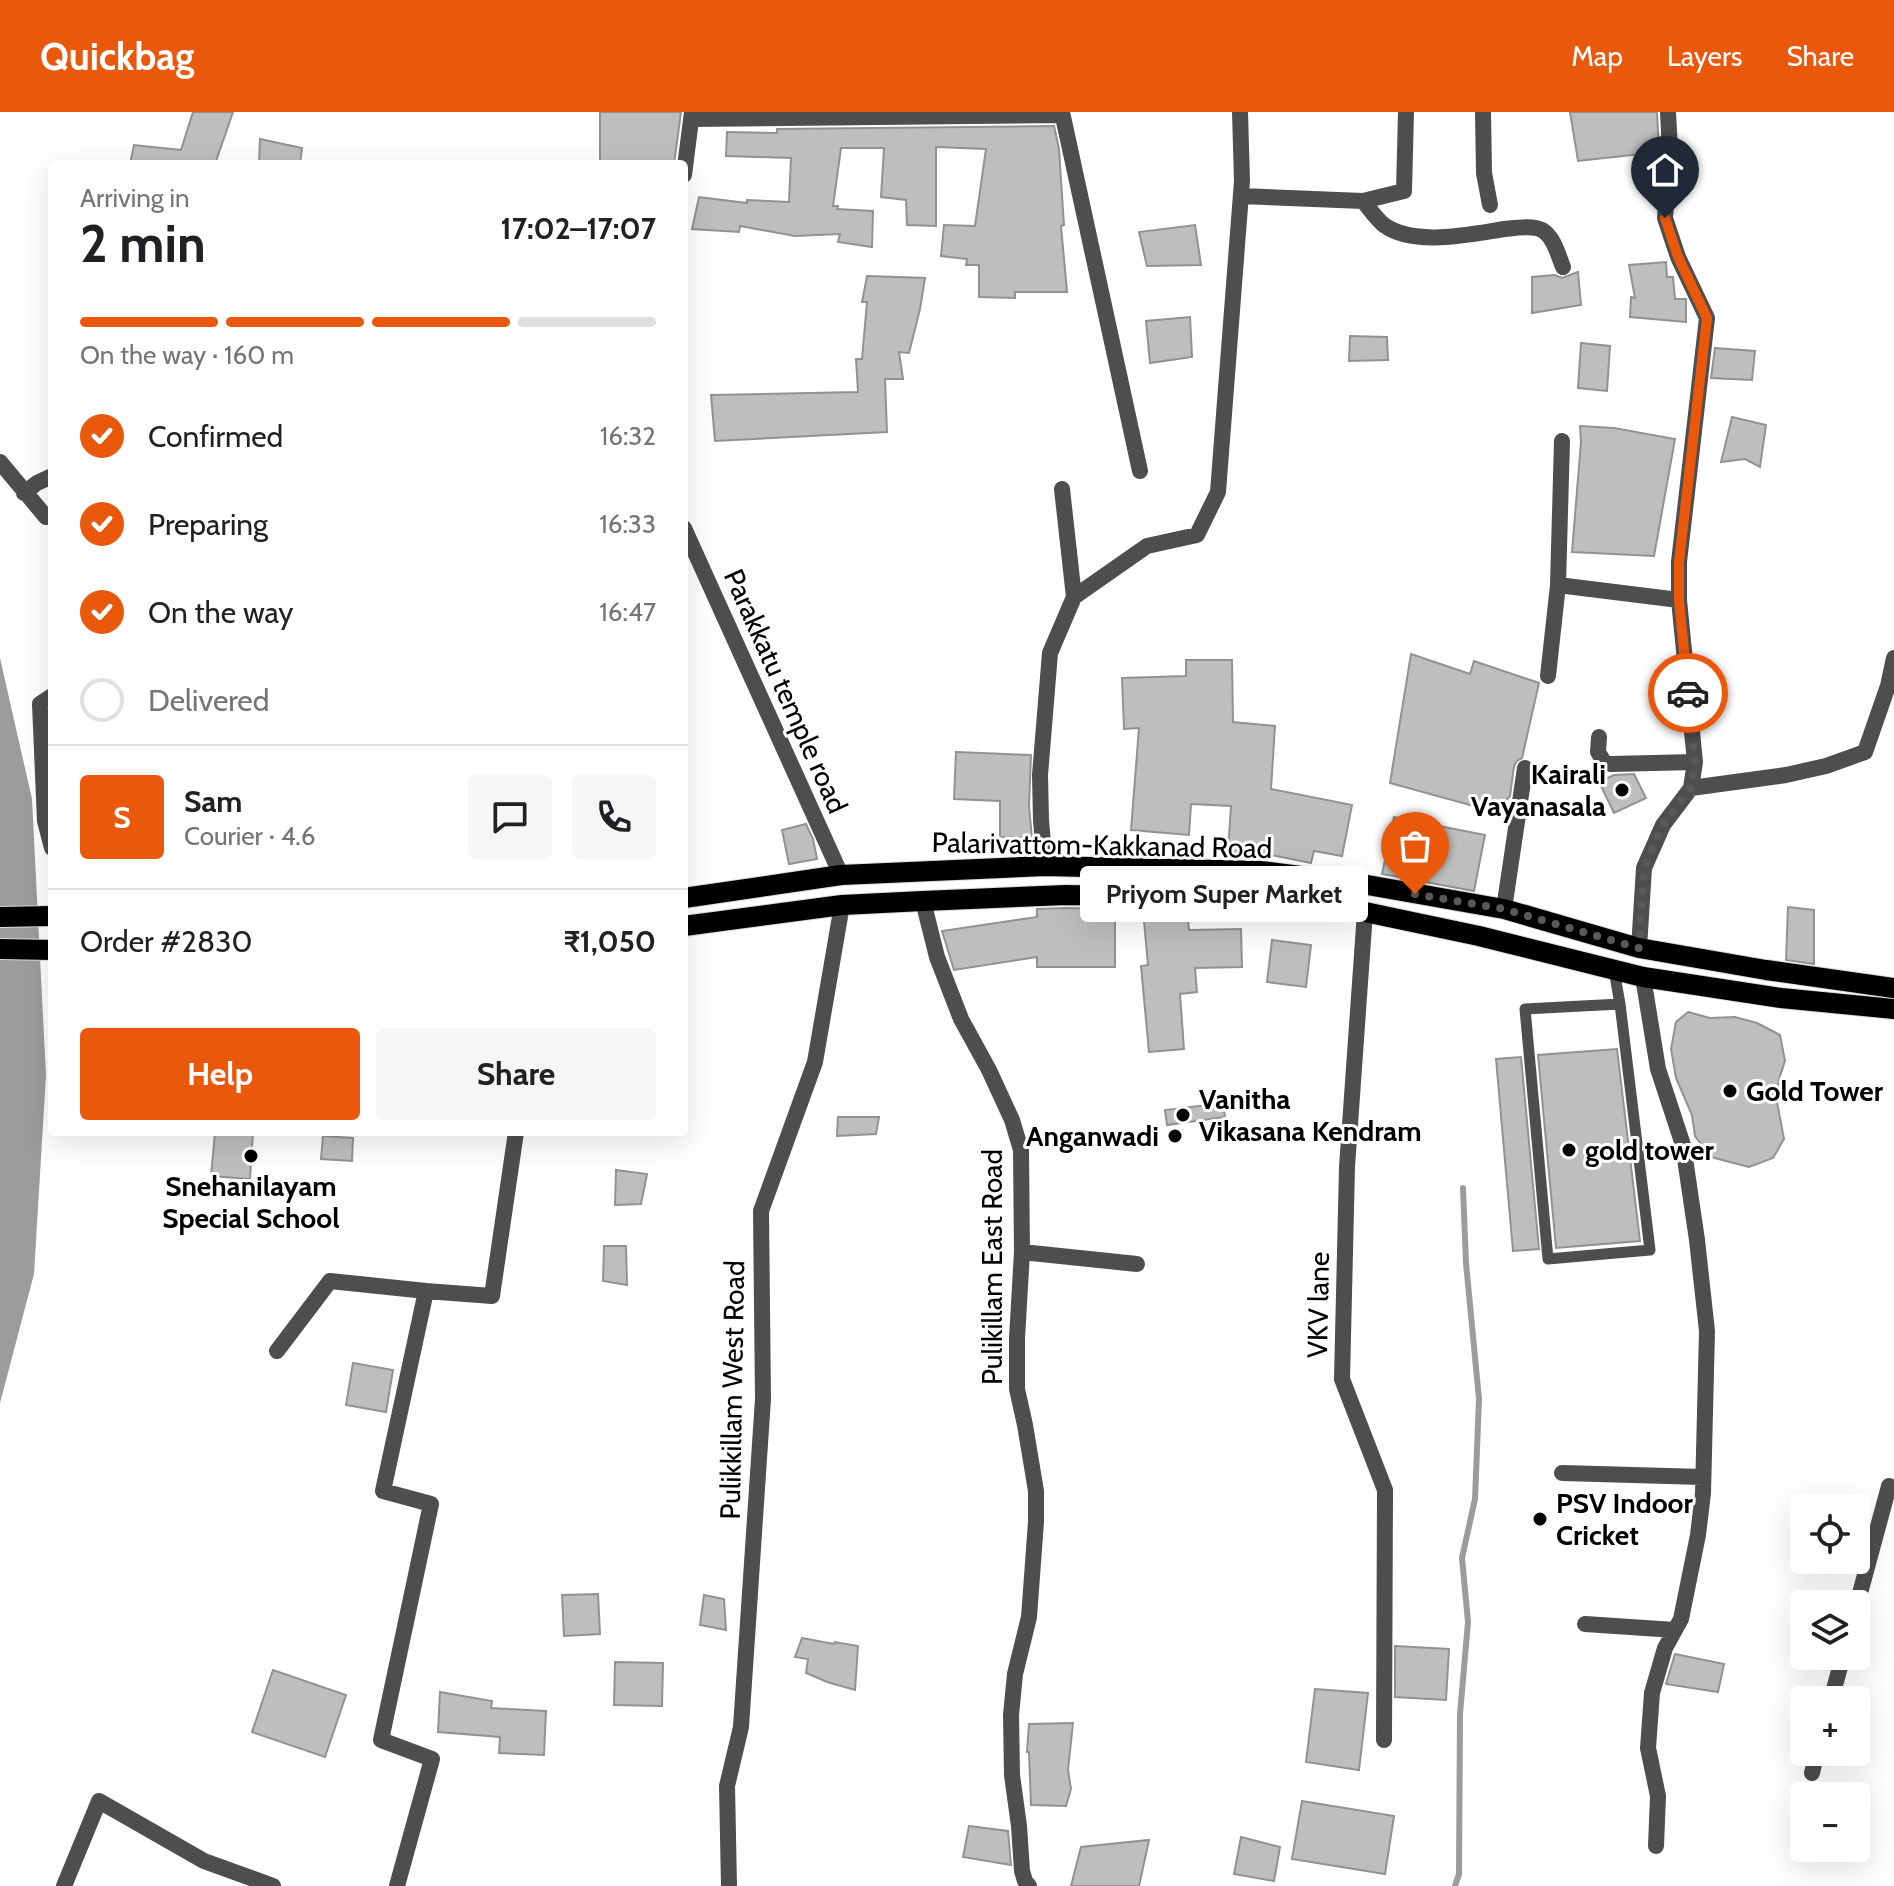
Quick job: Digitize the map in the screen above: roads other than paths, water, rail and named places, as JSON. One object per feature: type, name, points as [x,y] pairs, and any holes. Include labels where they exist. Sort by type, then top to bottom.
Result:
[{"type":"main road","name":"Palarivattom-Kakkanad Road","points":[[688,897],[841,875],[1045,866],[1261,871],[1356,883],[1504,909],[1639,948],[1894,988]]},
{"type":"main road","points":[[1088,867],[1089,896]]},
{"type":"main road","points":[[688,925],[842,905],[1089,896],[1224,898],[1365,912],[1479,936],[1643,977],[1781,998],[1894,1009]]},
{"type":"main road","points":[[0,917],[48,916]]},
{"type":"main road","points":[[0,949],[48,950]]},
{"type":"street","points":[[1074,597],[1147,546],[1197,535],[1218,492],[1242,181],[1240,112]]},
{"type":"street","points":[[1241,196],[1363,201],[1404,191],[1406,112]]},
{"type":"street","points":[[1483,112],[1484,173],[1490,205]]},
{"type":"street","points":[[1639,948],[1644,868],[1663,825],[1691,788],[1695,762],[1679,600],[1679,562],[1707,318],[1678,257],[1665,218],[1670,150],[1668,112]]},
{"type":"street","points":[[686,160],[692,115],[1062,114],[1140,471]]},
{"type":"street","points":[[1363,201],[1383,224],[1400,233],[1418,236],[1537,228],[1550,236],[1563,267]]},
{"type":"street","points":[[1548,676],[1558,585],[1562,441]]},
{"type":"street","points":[[0,462],[46,517]]},
{"type":"street","points":[[24,493],[48,478]]},
{"type":"street","points":[[1045,866],[1040,775],[1050,653],[1074,597],[1062,489]]},
{"type":"street","name":"Parakkatu temple road","points":[[688,537],[841,875]]},
{"type":"street","points":[[1558,585],[1679,600]]},
{"type":"street","points":[[1691,788],[1786,775],[1826,766],[1865,752],[1888,686],[1894,658]]},
{"type":"street","points":[[48,699],[40,704],[48,833]]},
{"type":"street","points":[[1599,737],[1598,752],[1604,762],[1611,764],[1695,762]]},
{"type":"street","points":[[1504,909],[1525,768]]},
{"type":"street","name":"Pulikillam East Road","points":[[923,901],[937,957],[961,1019],[989,1070],[1018,1136],[1021,1150],[1022,1252],[1017,1389],[1036,1491],[1036,1522],[1029,1617],[1015,1674],[1011,1715],[1012,1775],[1022,1871],[1029,1886]]},
{"type":"street","name":"Pulikkillam West Road","points":[[729,1886],[727,1786],[741,1727],[763,1399],[761,1211],[815,1062],[842,905]]},
{"type":"street","name":"VKV lane","points":[[1365,912],[1347,1167],[1342,1379],[1385,1490],[1384,1740]]},
{"type":"street","points":[[1643,977],[1658,1069],[1683,1145],[1707,1331],[1703,1493],[1698,1535],[1681,1619],[1665,1648],[1652,1693],[1648,1748],[1658,1796],[1656,1846]]},
{"type":"street","points":[[277,1351],[330,1281],[492,1296],[515,1136]]},
{"type":"street","points":[[1022,1252],[1137,1264]]},
{"type":"street","points":[[397,1886],[432,1759],[381,1740],[431,1504],[383,1491],[426,1291]]},
{"type":"street","points":[[1562,1473],[1703,1477]]},
{"type":"street","points":[[1861,1590],[1889,1486],[1894,1488]]},
{"type":"street","points":[[1585,1624],[1675,1630]]},
{"type":"street","points":[[1812,1773],[1814,1766]]},
{"type":"street","points":[[64,1886],[99,1801],[204,1861],[273,1886]]},
{"type":"lane","points":[[1614,970],[1620,1004],[1650,1250],[1548,1259],[1525,1009],[1620,1004]]},
{"type":"waterway","points":[[1455,1886],[1459,1874],[1460,1714],[1468,1622],[1462,1558],[1475,1499],[1479,1399],[1466,1263],[1463,1188]]},
{"type":"place","name":"Kairali Vayanasala","points":[[1622,790]]},
{"type":"place","name":"Priyom Super Market","points":[[1415,894]]},
{"type":"place","name":"Gold Tower","points":[[1730,1091]]},
{"type":"place","name":"Vanitha Vikasana Kendram","points":[[1183,1115]]},
{"type":"place","name":"Anganwadi","points":[[1175,1136]]},
{"type":"place","name":"gold tower","points":[[1569,1150]]},
{"type":"place","name":"Snehanilayam Special School","points":[[251,1156]]},
{"type":"place","name":"PSV Indoor Cricket","points":[[1540,1519]]}]
